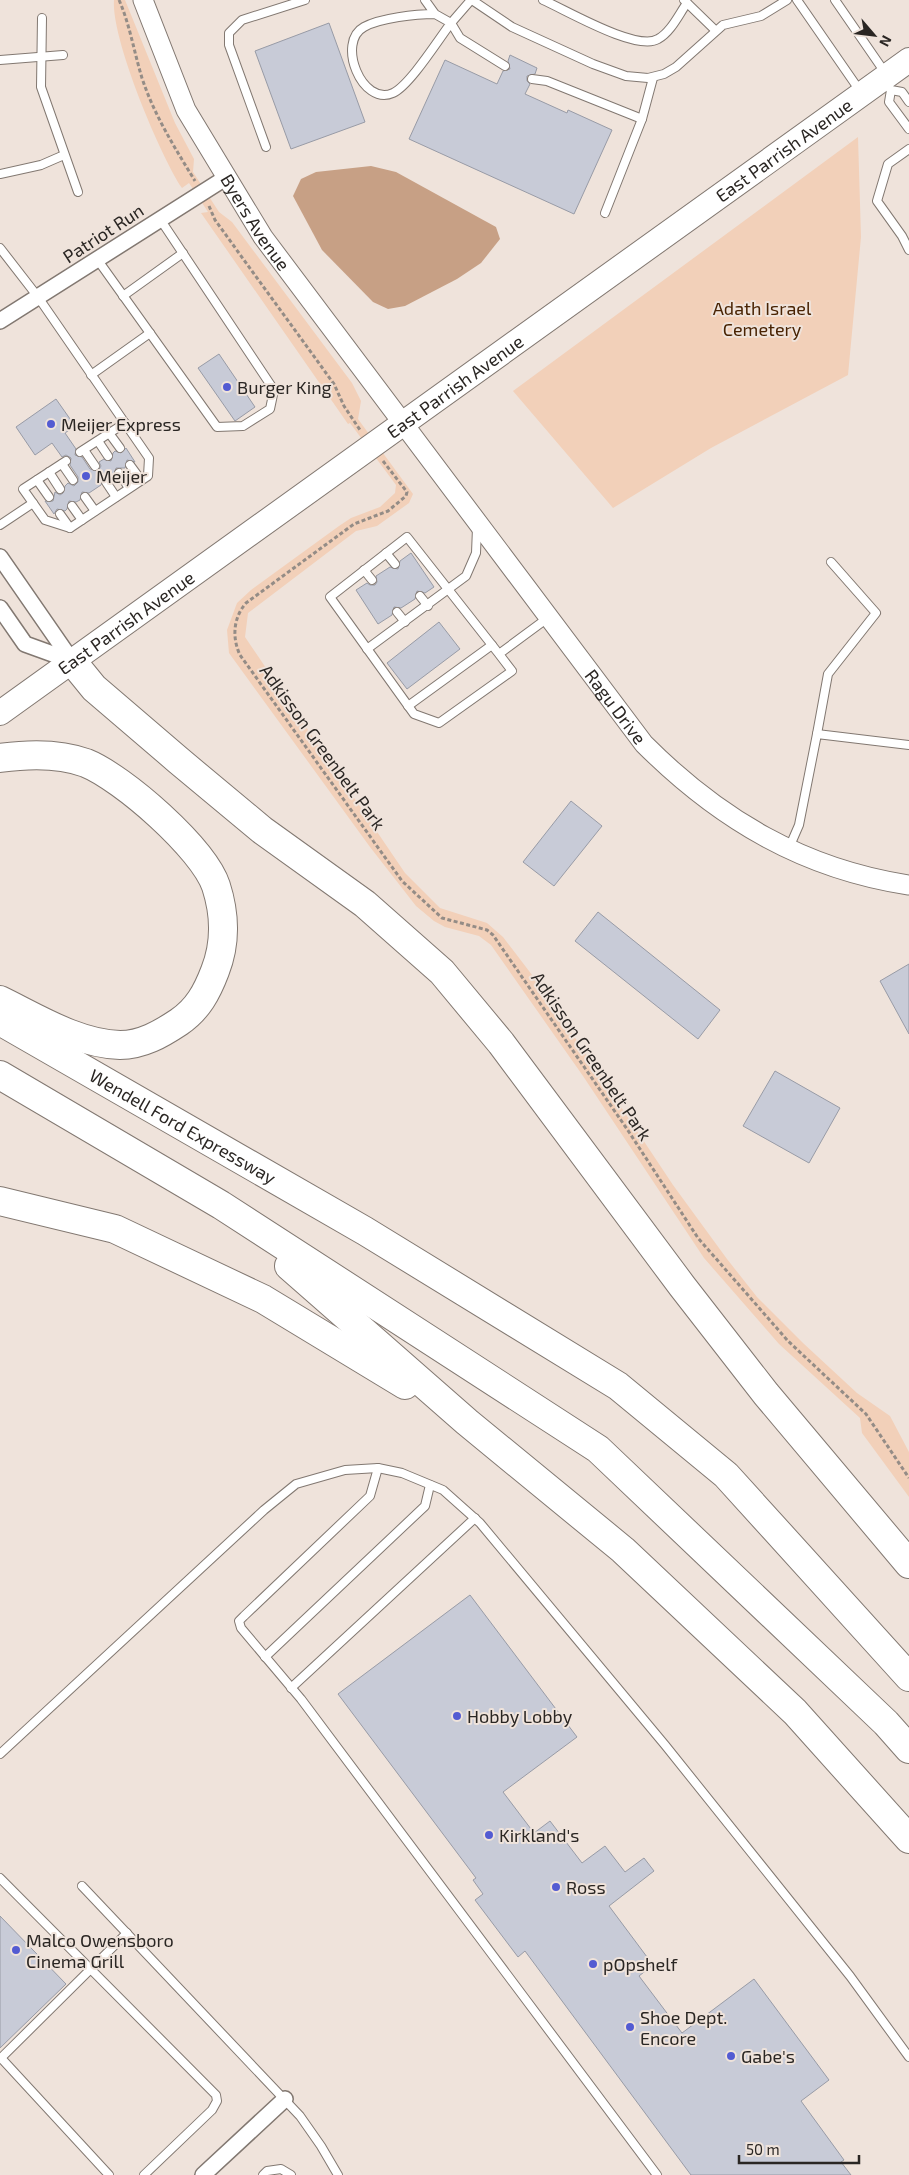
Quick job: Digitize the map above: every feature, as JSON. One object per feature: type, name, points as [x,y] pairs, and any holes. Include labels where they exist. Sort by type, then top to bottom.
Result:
[{"type":"highway","points":[[72,661],[94,688],[178,760],[262,830],[365,904],[442,972],[501,1042],[682,1286],[766,1394],[909,1564]]},
{"type":"highway","points":[[0,758],[32,754],[85,763],[142,798],[204,865],[215,884],[223,916],[222,947],[203,998],[182,1020],[143,1042],[120,1045],[89,1040],[0,1000]]},
{"type":"highway","name":"Wendell Ford Expressway","points":[[0,1022],[365,1231],[618,1386],[726,1475],[867,1629]]},
{"type":"highway","points":[[0,1075],[220,1206],[598,1449],[886,1723],[909,1749]]},
{"type":"highway","points":[[0,1201],[115,1229],[263,1299],[467,1422]]},
{"type":"highway","points":[[220,1206],[467,1422],[638,1564],[795,1712],[909,1839]]},
{"type":"highway","points":[[867,1629],[909,1658]]},
{"type":"highway","points":[[867,1629],[909,1677]]},
{"type":"main road","name":"East Parrish Avenue","points":[[0,713],[862,94],[887,82],[909,60]]},
{"type":"street","name":"Byers Avenue","points":[[144,0],[186,110],[263,237],[403,424]]},
{"type":"street","name":"Patriot Run","points":[[0,321],[227,176]]},
{"type":"street","name":"Ragu Drive","points":[[403,424],[644,744],[672,772],[703,798],[736,821],[789,849],[845,871],[909,885]]},
{"type":"street","points":[[0,557],[72,661]]},
{"type":"street","points":[[0,608],[25,644],[72,661]]},
{"type":"street","points":[[203,2175],[285,2099]]},
{"type":"lane","points":[[266,147],[229,45],[229,33],[242,20],[305,0]]},
{"type":"lane","points":[[425,0],[435,14],[451,23],[460,38],[505,66]]},
{"type":"lane","points":[[435,14],[408,15],[363,27],[355,38],[352,55],[362,81],[368,88],[375,93],[384,95],[400,88],[451,23],[472,0],[512,26],[593,64],[626,76],[653,78],[664,74],[687,59],[715,30],[730,23],[761,16],[787,0]]},
{"type":"lane","points":[[543,0],[624,38],[645,42],[658,40],[668,31],[686,2],[715,30]]},
{"type":"lane","points":[[797,0],[862,94]]},
{"type":"lane","points":[[835,0],[887,82],[902,92],[909,102]]},
{"type":"lane","points":[[42,18],[41,87],[78,192]]},
{"type":"lane","points":[[0,60],[63,55]]},
{"type":"lane","points":[[605,214],[642,119],[653,78]]},
{"type":"lane","points":[[532,79],[547,81],[642,119]]},
{"type":"lane","points":[[887,82],[889,102],[909,129]]},
{"type":"lane","points":[[909,149],[888,164],[877,201],[902,236],[909,250]]},
{"type":"lane","points":[[0,174],[41,165],[64,155]]},
{"type":"lane","points":[[97,259],[217,427],[243,426],[270,409],[274,390],[160,219]]},
{"type":"lane","points":[[0,248],[38,297],[149,458],[148,476],[70,528]]},
{"type":"lane","points":[[123,296],[183,253]]},
{"type":"lane","points":[[91,375],[150,333]]},
{"type":"lane","points":[[95,466],[82,451],[125,424]]},
{"type":"lane","points":[[110,434],[120,448]]},
{"type":"lane","points":[[98,441],[108,456]]},
{"type":"lane","points":[[70,528],[45,520],[23,489],[64,463],[73,480]]},
{"type":"lane","points":[[130,465],[141,480]]},
{"type":"lane","points":[[49,472],[60,489]]},
{"type":"lane","points":[[119,473],[129,488]]},
{"type":"lane","points":[[37,480],[48,497]]},
{"type":"lane","points":[[106,482],[116,497]]},
{"type":"lane","points":[[85,497],[95,511]]},
{"type":"lane","points":[[0,525],[34,503]]},
{"type":"lane","points":[[72,506],[82,520]]},
{"type":"lane","points":[[60,514],[70,528]]},
{"type":"lane","points":[[367,649],[450,590],[466,576],[476,553],[478,523]]},
{"type":"lane","points":[[407,537],[450,590],[512,671],[439,723],[414,714],[330,597],[407,537]]},
{"type":"lane","points":[[386,553],[395,564]]},
{"type":"lane","points":[[789,849],[799,825],[828,674],[876,613],[831,562]]},
{"type":"lane","points":[[364,570],[372,580]]},
{"type":"lane","points":[[420,596],[428,606]]},
{"type":"lane","points":[[397,612],[405,622]]},
{"type":"lane","points":[[499,654],[549,617]]},
{"type":"lane","points":[[408,706],[492,645]]},
{"type":"lane","points":[[817,734],[909,745]]},
{"type":"lane","points":[[378,1468],[370,1496],[239,1621],[241,1628],[306,1705],[658,2175]]},
{"type":"lane","points":[[0,1754],[264,1510],[296,1484],[345,1470],[378,1468],[402,1473],[443,1490],[475,1518],[665,1745],[850,1976],[909,2057]]},
{"type":"lane","points":[[265,1657],[424,1506],[430,1485]]},
{"type":"lane","points":[[290,1688],[475,1518]]},
{"type":"lane","points":[[0,1878],[216,2095],[217,2101],[212,2110],[144,2175]]},
{"type":"lane","points":[[82,1886],[285,2099],[310,2130],[338,2175]]},
{"type":"lane","points":[[109,2175],[0,2059],[127,1933]]},
{"type":"lane","points":[[263,2175],[267,2171],[281,2169],[291,2175]]},
{"type":"path","name":"Adkisson Greenbelt Park","points":[[119,0],[130,30],[143,80],[172,146],[202,193],[215,220],[334,384],[344,406],[407,492],[406,496],[388,511],[354,524],[246,603],[241,609],[235,626],[236,646],[240,655],[402,881],[442,918],[487,930],[493,936],[627,1129],[698,1238],[788,1341],[866,1414],[909,1478]]},
{"type":"green space","points":[[114,0],[125,0],[175,123],[194,159],[193,172],[219,212],[232,222],[352,383],[361,401],[358,419],[413,494],[409,503],[377,526],[356,531],[248,613],[245,637],[405,873],[440,908],[487,923],[503,937],[542,988],[673,1185],[757,1297],[857,1393],[890,1416],[909,1452],[909,1497],[862,1433],[860,1418],[779,1344],[704,1258],[583,1076],[491,945],[479,936],[445,927],[434,921],[416,906],[370,847],[229,653],[227,630],[237,603],[251,590],[339,526],[351,518],[380,507],[395,493],[396,485],[350,423],[348,424],[201,213],[208,212],[189,183],[182,188],[172,171],[138,95],[128,67],[115,18]]},
{"type":"green space","name":"Adath Israel Cemetery","points":[[858,137],[861,237],[848,375],[711,448],[613,508],[513,391]]},
{"type":"shaded area","points":[[371,166],[396,172],[496,227],[500,239],[481,263],[457,279],[405,306],[388,309],[373,302],[322,250],[293,196],[301,179],[316,172]]},
{"type":"building","points":[[329,23],[365,122],[291,149],[255,51]]},
{"type":"building","points":[[510,55],[537,68],[535,74],[527,76],[527,81],[530,84],[525,94],[567,113],[568,110],[612,130],[574,214],[409,139],[445,60],[497,84],[503,71],[510,69],[508,61]]},
{"type":"building","name":"Burger King","points":[[219,354],[255,407],[235,421],[198,368]]},
{"type":"building","points":[[56,399],[75,426],[65,433],[76,449],[75,455],[82,457],[90,469],[98,471],[101,466],[99,462],[104,459],[111,461],[115,451],[121,453],[126,448],[135,462],[127,460],[125,468],[116,468],[114,476],[110,479],[103,477],[101,485],[89,493],[82,492],[80,500],[76,502],[69,501],[65,511],[57,509],[54,514],[45,501],[53,501],[55,492],[60,495],[63,493],[68,483],[74,486],[78,482],[78,477],[70,465],[71,458],[66,455],[62,457],[52,443],[35,455],[16,427]]},
{"type":"building","points":[[411,553],[434,587],[425,593],[417,591],[415,599],[401,608],[394,607],[392,615],[378,624],[356,590],[367,583],[375,585],[377,582],[376,576],[390,567],[398,569],[400,561]]},
{"type":"building","points":[[439,622],[460,649],[407,689],[387,663]]},
{"type":"building","points":[[571,801],[602,826],[554,886],[523,862]]},
{"type":"building","points":[[598,912],[720,1010],[698,1039],[575,941]]},
{"type":"building","points":[[909,964],[909,1034],[880,981]]},
{"type":"building","points":[[775,1071],[840,1108],[809,1163],[743,1126]]},
{"type":"building","points":[[470,1595],[577,1737],[503,1792],[534,1833],[550,1821],[582,1863],[605,1846],[625,1872],[644,1858],[654,1871],[609,1906],[653,1965],[639,1976],[682,2033],[754,1979],[829,2080],[801,2101],[844,2160],[841,2162],[851,2175],[691,2175],[525,1951],[518,1957],[475,1900],[483,1894],[473,1880],[476,1878],[338,1694]]},
{"type":"building","name":"Malco Owensboro Cinema Grill","points":[[0,1916],[66,1984],[0,2048]]},
{"type":"place","name":"Burger King","points":[[227,387]]},
{"type":"place","name":"Meijer Express","points":[[51,424]]},
{"type":"place","name":"Meijer","points":[[86,476]]},
{"type":"place","name":"Hobby Lobby","points":[[457,1716]]},
{"type":"place","name":"Kirkland's","points":[[489,1835]]},
{"type":"place","name":"Ross","points":[[556,1887]]},
{"type":"place","name":"Malco Owensboro Cinema Grill","points":[[16,1950]]},
{"type":"place","name":"pOpshelf","points":[[593,1964]]},
{"type":"place","name":"Shoe Dept. Encore","points":[[630,2027]]},
{"type":"place","name":"Gabe's","points":[[731,2056]]}]
